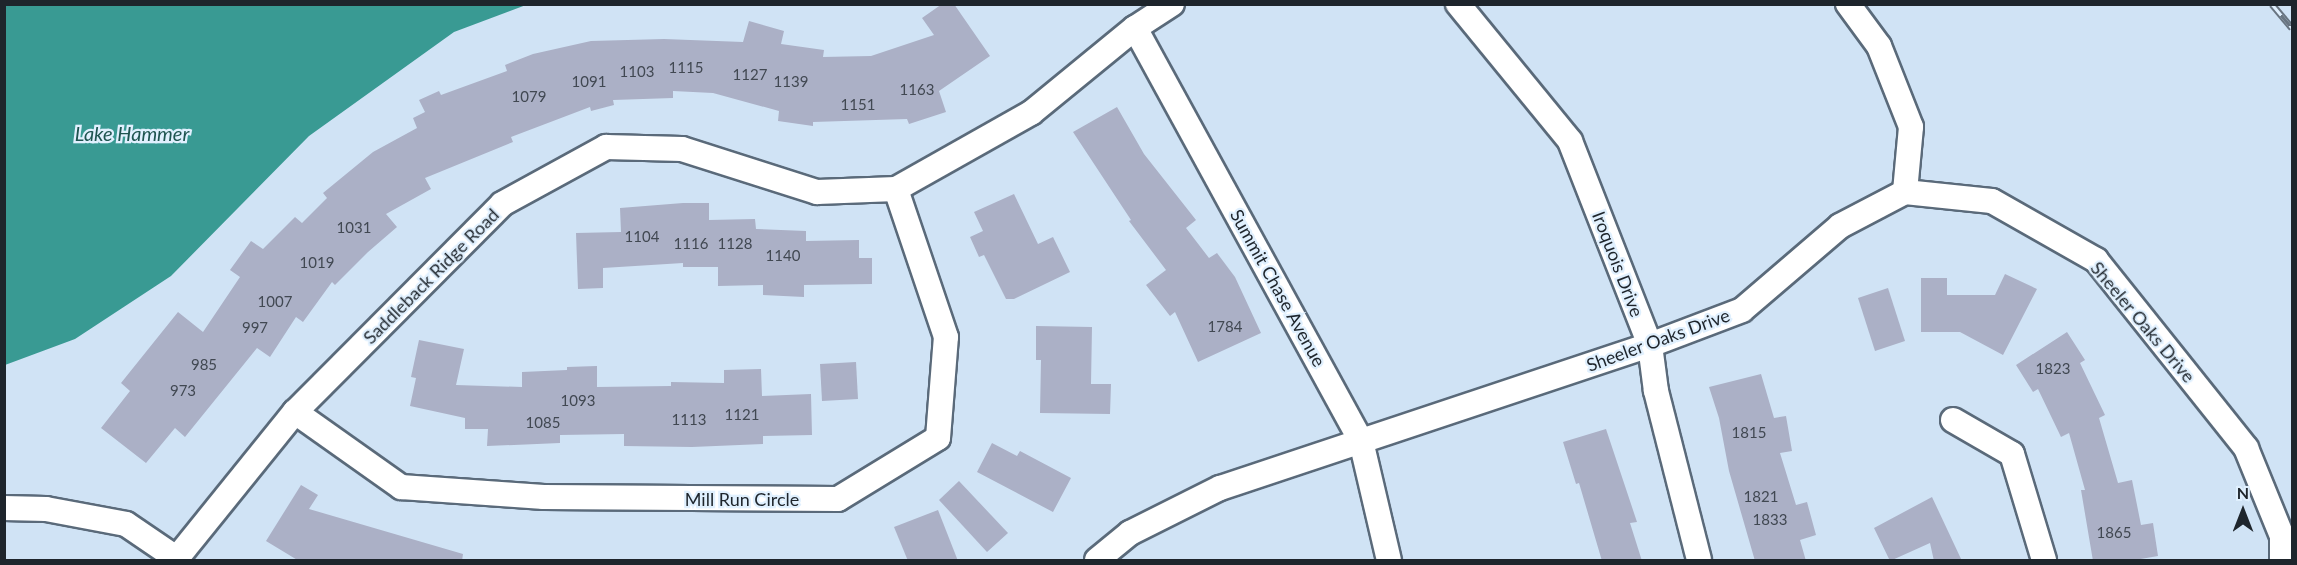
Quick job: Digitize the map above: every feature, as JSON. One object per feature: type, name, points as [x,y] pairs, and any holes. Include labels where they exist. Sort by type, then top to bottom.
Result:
[{"type":"street","name":"Saddleback Ridge Road","points":[[178,559],[295,412],[502,204],[606,147],[682,149],[817,192],[896,189],[1030,113],[1136,28],[1172,4]]},
{"type":"street","name":"Iroquois Drive","points":[[1458,4],[1570,141],[1650,345],[1656,392],[1699,561]]},
{"type":"street","points":[[1848,4],[1879,46],[1911,127],[1905,192]]},
{"type":"street","name":"Summit Chase Avenue","points":[[1136,28],[1361,441],[1389,561]]},
{"type":"street","name":"Mill Run Circle","points":[[295,412],[401,487],[544,497],[838,499],[939,438],[946,338],[896,189]]},
{"type":"street","name":"Sheeler Oaks Drive","points":[[1097,561],[1130,533],[1220,488],[1650,345],[1742,310],[1840,226],[1905,192],[1992,201],[2096,261],[2246,448],[2282,536],[2282,561]]},
{"type":"street","points":[[1953,420],[2012,454],[2044,561]]},
{"type":"street","points":[[4,508],[46,509],[126,524],[178,559]]},
{"type":"water","name":"Lake Hammer","points":[[5,4],[526,5],[454,32],[309,136],[171,276],[75,339],[5,365]]},
{"type":"building","points":[[942,4],[954,4],[990,56],[939,91],[946,112],[909,124],[907,119],[813,122],[813,126],[778,121],[779,111],[713,93],[673,91],[673,98],[613,100],[614,105],[591,111],[590,107],[511,137],[513,142],[425,178],[431,189],[386,214],[397,227],[335,285],[332,282],[303,322],[296,317],[270,357],[257,348],[185,437],[175,428],[146,463],[101,428],[130,391],[121,383],[178,312],[203,332],[240,277],[230,270],[251,241],[263,249],[295,217],[302,223],[327,198],[323,193],[373,152],[417,128],[413,118],[425,112],[419,100],[439,91],[441,95],[507,71],[505,65],[533,54],[591,41],[664,39],[743,42],[749,21],[784,31],[781,44],[824,50],[823,57],[871,56],[934,35],[922,18]]},
{"type":"building","points":[[1117,107],[1144,154],[1196,220],[1186,228],[1209,258],[1217,253],[1235,277],[1261,333],[1198,362],[1175,312],[1170,316],[1146,285],[1166,270],[1129,221],[1131,220],[1073,132]]},
{"type":"building","points":[[1014,194],[1038,244],[1053,237],[1070,272],[1014,299],[1006,299],[984,255],[979,257],[970,237],[983,231],[974,212]]},
{"type":"building","points":[[709,203],[709,220],[755,219],[756,229],[806,231],[806,241],[859,240],[859,258],[872,258],[872,284],[804,285],[804,297],[763,295],[763,285],[718,286],[718,267],[683,267],[683,263],[603,268],[603,288],[578,289],[576,233],[621,232],[620,208]]},
{"type":"building","points":[[2005,274],[2037,289],[2003,355],[1960,332],[1921,332],[1921,278],[1947,278],[1947,295],[1995,295]]},
{"type":"building","points":[[1888,288],[1905,341],[1875,351],[1858,298]]},
{"type":"building","points":[[1036,326],[1092,327],[1091,384],[1111,384],[1110,414],[1040,413],[1041,360],[1036,360]]},
{"type":"building","points":[[2067,332],[2085,360],[2080,363],[2105,415],[2099,418],[2118,483],[2132,480],[2141,525],[2153,523],[2158,556],[2129,561],[2093,561],[2081,490],[2085,490],[2069,433],[2061,437],[2038,389],[2033,392],[2016,365]]},
{"type":"building","points":[[419,340],[464,349],[456,385],[522,387],[522,372],[597,366],[597,387],[671,386],[671,382],[724,383],[724,370],[761,369],[762,396],[811,394],[812,435],[763,436],[763,444],[692,447],[624,446],[624,434],[560,435],[560,443],[487,446],[488,429],[465,429],[465,418],[410,406],[416,378],[411,377]]},
{"type":"building","points":[[856,362],[858,399],[822,401],[820,364]]},
{"type":"building","points":[[1761,374],[1774,418],[1786,416],[1792,451],[1780,453],[1796,505],[1807,502],[1816,535],[1800,540],[1806,561],[1755,561],[1729,471],[1719,418],[1709,387]]},
{"type":"building","points":[[1606,429],[1637,522],[1630,523],[1642,561],[1602,561],[1579,483],[1576,484],[1563,442]]},
{"type":"building","points":[[992,443],[1017,456],[1020,451],[1071,478],[1053,512],[977,472]]},
{"type":"building","points":[[959,481],[1008,533],[987,552],[939,500]]},
{"type":"building","points":[[301,485],[318,495],[309,509],[463,554],[462,561],[299,561],[266,541]]},
{"type":"building","points":[[1932,497],[1962,561],[1934,561],[1930,543],[1890,561],[1874,528]]},
{"type":"building","points":[[938,510],[958,561],[908,561],[894,527]]},
{"type":"railway","points":[[2272,4],[2292,28]]}]
